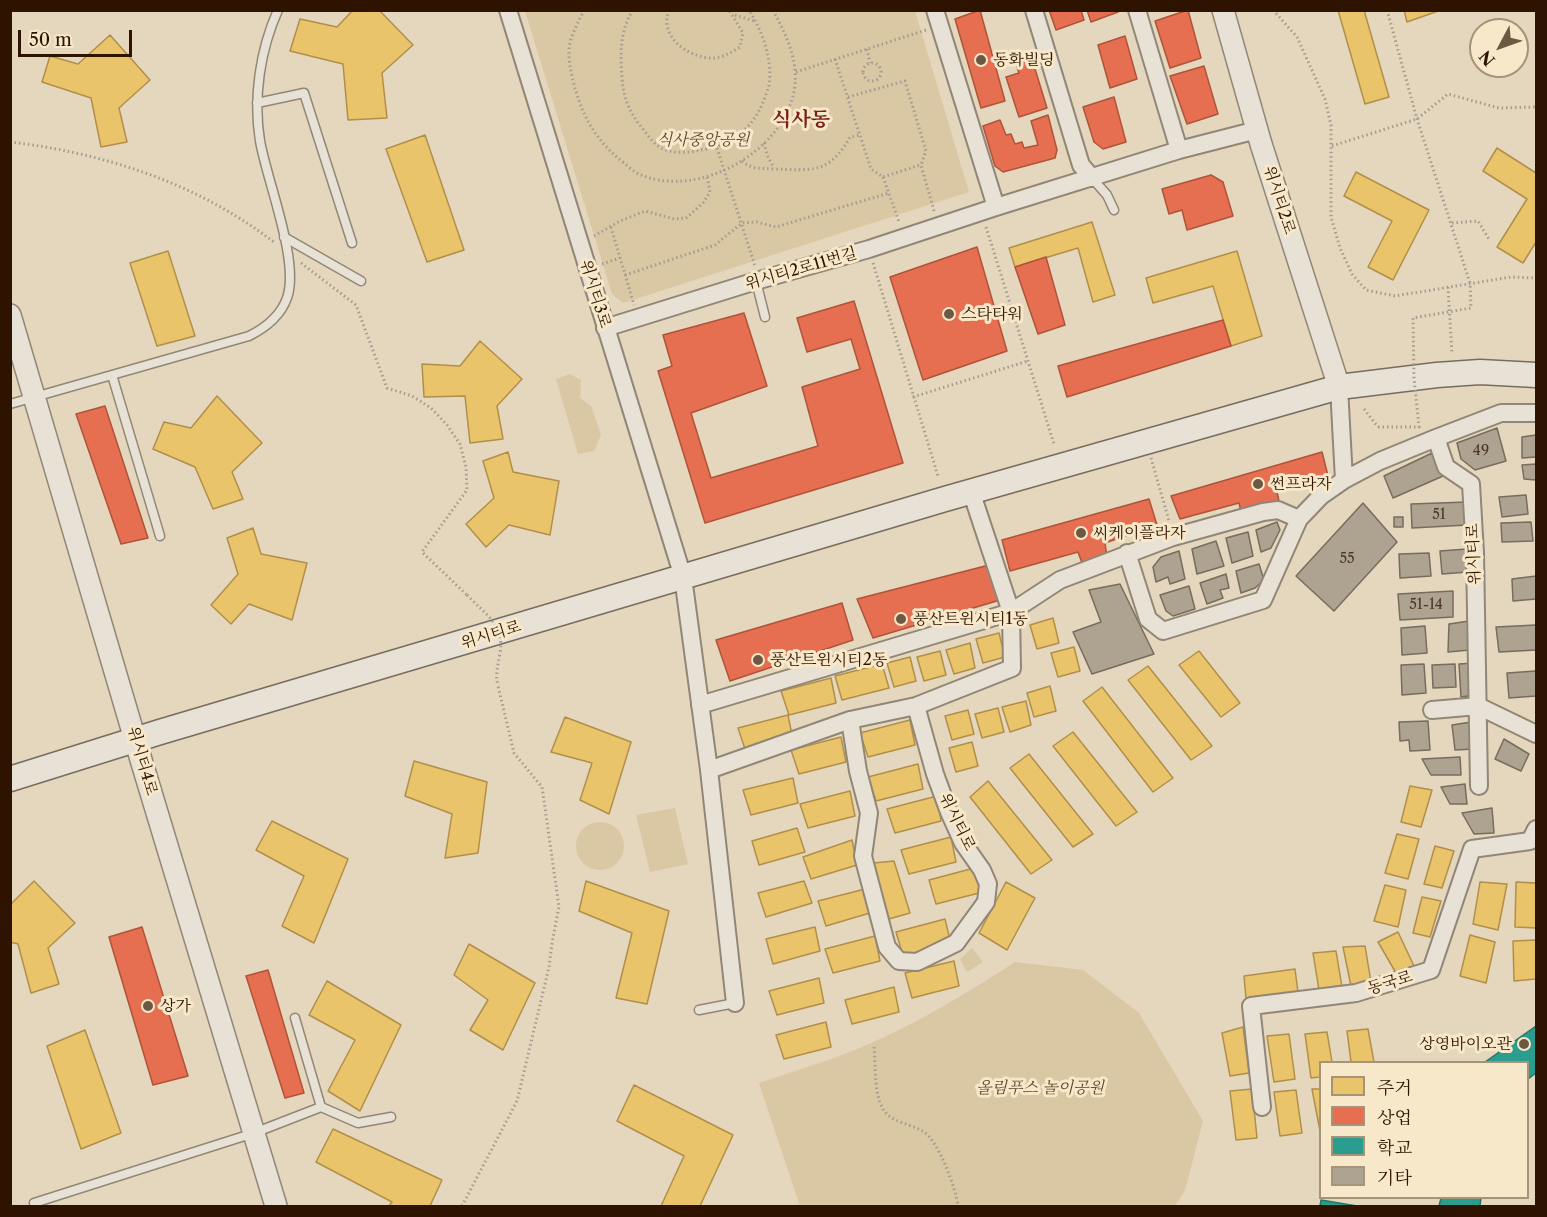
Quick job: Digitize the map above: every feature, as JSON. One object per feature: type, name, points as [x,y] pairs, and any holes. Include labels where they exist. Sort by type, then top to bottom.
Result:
[{"type":"main road","name":"위시티로","points":[[10,779],[971,491],[1339,387],[1480,372],[1536,375]]},
{"type":"street","name":"위시티3로","points":[[508,10],[683,577],[709,770],[735,1003]]},
{"type":"street","points":[[935,10],[996,207]]},
{"type":"street","points":[[1035,10],[1081,165],[1092,178]]},
{"type":"street","points":[[1137,10],[1179,150]]},
{"type":"street","name":"위시티2로","points":[[1223,10],[1257,130],[1339,387]]},
{"type":"street","name":"위시티2로11번길","points":[[605,328],[756,274],[869,249],[1179,150],[1257,130]]},
{"type":"street","name":"위시티4로","points":[[10,315],[36,397],[135,741],[276,1206]]},
{"type":"street","points":[[1339,387],[1344,480]]},
{"type":"street","points":[[1127,553],[1148,619],[1162,631],[1263,600],[1299,519],[1322,496],[1344,480],[1380,461],[1501,413],[1536,413]]},
{"type":"street","name":"위시티로","points":[[1436,438],[1446,467],[1471,484],[1475,553],[1479,786]]},
{"type":"street","points":[[709,770],[850,720],[916,706],[1012,669],[1011,612],[971,491]]},
{"type":"street","points":[[699,705],[1011,612],[1060,580],[1173,537],[1263,512],[1278,510],[1299,519]]},
{"type":"street","name":"위시티로","points":[[850,720],[858,771],[869,813],[863,856],[887,947],[900,961],[917,962],[956,943],[986,902],[988,885],[982,870],[963,843],[949,812],[935,774],[916,706]]},
{"type":"street","points":[[1432,710],[1478,706],[1536,734]]},
{"type":"street","name":"동국로","points":[[1262,1107],[1251,1006],[1356,993],[1431,970],[1472,849],[1530,841],[1536,829]]},
{"type":"lane","points":[[10,404],[249,336],[261,330],[281,309],[288,297],[291,267],[260,141],[257,103],[262,63],[278,10]]},
{"type":"lane","points":[[257,103],[304,93],[352,243]]},
{"type":"lane","points":[[1092,178],[1107,195],[1114,210]]},
{"type":"lane","points":[[284,237],[361,281]]},
{"type":"lane","points":[[756,274],[765,318]]},
{"type":"lane","points":[[112,375],[160,536]]},
{"type":"lane","points":[[699,1010],[735,1003]]},
{"type":"lane","points":[[295,1018],[321,1107]]},
{"type":"lane","points":[[36,1206],[34,1203],[254,1133],[321,1107],[358,1123],[391,1117]]},
{"type":"path","points":[[584,10],[569,48],[577,96],[589,126],[606,148],[638,174],[668,181],[707,176],[725,170],[753,154],[779,124],[788,109],[795,89],[796,72],[793,55],[773,10]]},
{"type":"path","points":[[633,10],[623,34],[620,60],[627,107],[660,147],[685,153],[717,148],[734,139],[750,126],[761,106],[769,85],[765,42],[749,10]]},
{"type":"path","points":[[669,10],[666,17],[669,31],[675,41],[695,56],[713,58],[728,55],[741,47],[743,33],[729,10]]},
{"type":"path","points":[[1274,10],[1297,37],[1320,88],[1331,125],[1331,217],[1340,248],[1352,274],[1366,290],[1395,296],[1511,278],[1536,278]]},
{"type":"path","points":[[1364,409],[1378,427],[1419,427],[1414,378],[1413,318],[1471,308],[1470,284],[1417,119],[1387,10]]},
{"type":"path","points":[[734,15],[756,21]]},
{"type":"path","points":[[796,72],[928,30]]},
{"type":"path","points":[[867,49],[870,63]]},
{"type":"path","points":[[835,59],[871,169],[882,177],[899,222]]},
{"type":"path","points":[[870,63],[876,64],[882,70],[881,76],[874,81],[865,78],[863,72],[865,66],[870,63]]},
{"type":"path","points":[[874,81],[875,89]]},
{"type":"path","points":[[848,97],[905,81],[926,151],[921,165],[934,211]]},
{"type":"path","points":[[1332,146],[1417,119],[1448,94],[1498,108],[1536,107]]},
{"type":"path","points":[[742,161],[752,169],[811,170],[835,158],[850,137],[860,135]]},
{"type":"path","points":[[10,142],[44,146],[115,163],[188,189],[252,225],[356,305],[387,388],[412,396],[431,408],[447,424],[460,444],[466,467],[467,490],[422,552],[496,625],[502,642],[495,675],[514,753],[542,787],[559,907],[549,967],[517,1101],[462,1206]]},
{"type":"path","points":[[764,143],[774,168]]},
{"type":"path","points":[[717,148],[756,274]]},
{"type":"path","points":[[882,177],[921,165]]},
{"type":"path","points":[[591,239],[645,211],[674,219],[686,218],[699,207],[710,192],[707,176]]},
{"type":"path","points":[[625,275],[715,245],[742,223],[757,222],[776,227],[889,193]]},
{"type":"path","points":[[1452,223],[1478,221],[1490,241]]},
{"type":"path","points":[[986,225],[1054,444]]},
{"type":"path","points":[[611,227],[634,307]]},
{"type":"path","points":[[599,264],[620,258]]},
{"type":"path","points":[[872,262],[938,476]]},
{"type":"path","points":[[1448,287],[1452,354]]},
{"type":"path","points":[[913,397],[1028,361]]},
{"type":"path","points":[[1147,442],[1173,537]]},
{"type":"path","points":[[874,1047],[878,1098],[887,1114],[926,1133],[944,1162],[957,1194],[958,1206]]},
{"type":"green space","name":"식사중앙공원","points":[[525,11],[915,11],[969,192],[623,303],[612,294]]},
{"type":"green space","points":[[570,374],[581,380],[580,398],[591,406],[601,435],[594,451],[578,454],[556,379]]},
{"type":"green space","points":[[675,808],[688,864],[650,872],[636,815]]},
{"type":"green space","points":[[600,822],[617,829],[624,846],[617,863],[600,870],[583,863],[576,846],[583,829]]},
{"type":"green space","points":[[972,948],[983,962],[967,972],[960,959]]},
{"type":"green space","name":"올림푸스 놀이공원","points":[[1015,962],[1083,970],[1139,1013],[1203,1121],[1185,1190],[1175,1206],[800,1206],[759,1083],[837,1057],[883,1038],[951,1002]]},
{"type":"building: 주거","points":[[353,10],[379,10],[413,45],[382,73],[387,118],[348,120],[343,64],[290,51],[300,19],[337,27]]},
{"type":"building: 주거","points":[[1338,10],[1364,10],[1389,97],[1365,104]]},
{"type":"building: 주거","points":[[1404,10],[1441,10],[1407,22]]},
{"type":"building: 주거","points":[[110,35],[150,80],[119,108],[127,142],[101,147],[91,98],[42,82],[50,56],[78,64]]},
{"type":"building: 주거","points":[[425,135],[464,250],[427,262],[386,149]]},
{"type":"building: 주거","points":[[1497,148],[1536,173],[1536,242],[1523,263],[1497,247],[1527,199],[1483,171]]},
{"type":"building: 주거","points":[[1356,172],[1429,210],[1393,280],[1368,267],[1392,221],[1344,196]]},
{"type":"building: 주거","points":[[1092,222],[1115,295],[1093,302],[1078,248],[1015,267],[1009,248]]},
{"type":"building: 주거","points":[[168,251],[195,336],[157,346],[130,263]]},
{"type":"building: 주거","points":[[1237,251],[1262,336],[1231,346],[1213,286],[1153,303],[1146,278]]},
{"type":"building: 주거","points":[[739,321],[755,380],[693,400],[673,341]]},
{"type":"building: 주거","points":[[480,341],[522,379],[497,406],[503,439],[470,443],[465,396],[424,397],[422,364],[460,366]]},
{"type":"building: 주거","points":[[867,376],[894,458],[837,474],[810,393]]},
{"type":"building: 주거","points":[[217,396],[262,443],[232,472],[243,499],[213,509],[195,467],[153,449],[164,422],[191,428]]},
{"type":"building: 주거","points":[[508,452],[513,472],[559,481],[550,535],[509,525],[486,547],[466,524],[494,498],[483,461]]},
{"type":"building: 주거","points":[[253,528],[261,554],[307,563],[292,620],[249,604],[231,624],[211,605],[238,574],[227,538]]},
{"type":"building: 주거","points":[[1053,618],[1059,643],[1037,649],[1030,625]]},
{"type":"building: 주거","points":[[999,633],[1005,657],[983,663],[976,639]]},
{"type":"building: 주거","points":[[970,643],[975,668],[954,674],[946,650]]},
{"type":"building: 주거","points":[[1074,647],[1080,671],[1058,677],[1051,653]]},
{"type":"building: 주거","points":[[940,651],[946,675],[924,681],[917,657]]},
{"type":"building: 주거","points":[[1199,651],[1240,703],[1221,717],[1179,665]]},
{"type":"building: 주거","points":[[910,657],[916,681],[894,687],[887,663]]},
{"type":"building: 주거","points":[[882,664],[889,688],[842,700],[835,676]]},
{"type":"building: 주거","points":[[1148,666],[1212,746],[1191,760],[1128,680]]},
{"type":"building: 주거","points":[[831,678],[836,703],[789,715],[781,691]]},
{"type":"building: 주거","points":[[1050,686],[1056,711],[1034,717],[1027,693]]},
{"type":"building: 주거","points":[[1102,687],[1173,778],[1153,792],[1083,701]]},
{"type":"building: 주거","points":[[1026,701],[1031,725],[1010,732],[1002,707]]},
{"type":"building: 주거","points":[[998,708],[1004,732],[982,738],[975,714]]},
{"type":"building: 주거","points":[[968,710],[974,734],[952,740],[945,716]]},
{"type":"building: 주거","points":[[788,715],[793,740],[746,752],[738,728]]},
{"type":"building: 주거","points":[[565,717],[631,742],[609,814],[580,800],[592,763],[551,752]]},
{"type":"building: 주거","points":[[910,720],[915,745],[868,757],[860,733]]},
{"type":"building: 주거","points":[[1073,732],[1137,812],[1116,826],[1053,746]]},
{"type":"building: 주거","points":[[841,737],[846,762],[799,774],[791,750]]},
{"type":"building: 주거","points":[[972,742],[978,766],[956,772],[949,748]]},
{"type":"building: 주거","points":[[1029,754],[1093,834],[1073,847],[1010,768]]},
{"type":"building: 주거","points":[[414,761],[487,782],[478,853],[445,858],[452,814],[405,796]]},
{"type":"building: 주거","points":[[918,764],[923,789],[876,801],[868,777]]},
{"type":"building: 주거","points":[[793,778],[798,803],[751,815],[743,790]]},
{"type":"building: 주거","points":[[988,781],[1052,860],[1031,874],[970,797]]},
{"type":"building: 주거","points":[[1410,786],[1432,790],[1421,827],[1401,822]]},
{"type":"building: 주거","points":[[850,791],[855,816],[808,828],[800,804]]},
{"type":"building: 주거","points":[[937,796],[941,821],[895,833],[887,809]]},
{"type":"building: 주거","points":[[272,821],[348,859],[314,943],[282,926],[304,876],[256,850]]},
{"type":"building: 주거","points":[[797,828],[805,852],[759,865],[752,841]]},
{"type":"building: 주거","points":[[1397,834],[1419,839],[1408,879],[1385,873]]},
{"type":"building: 주거","points":[[951,837],[956,862],[909,874],[901,850]]},
{"type":"building: 주거","points":[[852,840],[857,865],[811,879],[803,857]]},
{"type":"building: 주거","points":[[1435,846],[1454,851],[1442,888],[1424,884]]},
{"type":"building: 주거","points":[[894,861],[910,913],[889,919],[873,863]]},
{"type":"building: 주거","points":[[978,867],[983,892],[936,904],[929,880]]},
{"type":"building: 주거","points":[[34,881],[75,923],[48,948],[59,984],[31,993],[18,944],[10,942],[10,905]]},
{"type":"building: 주거","points":[[586,881],[669,911],[647,1004],[616,998],[632,933],[579,911]]},
{"type":"building: 주거","points":[[804,881],[812,903],[766,917],[758,893]]},
{"type":"building: 주거","points":[[1006,882],[1035,898],[1007,950],[979,933]]},
{"type":"building: 주거","points":[[1480,882],[1507,884],[1498,930],[1473,924]]},
{"type":"building: 주거","points":[[1516,882],[1536,883],[1536,928],[1515,927]]},
{"type":"building: 주거","points":[[1385,885],[1406,890],[1398,927],[1374,921]]},
{"type":"building: 주거","points":[[865,889],[870,913],[826,926],[818,901]]},
{"type":"building: 주거","points":[[1422,897],[1441,901],[1430,937],[1413,933]]},
{"type":"building: 주거","points":[[945,919],[951,944],[903,956],[896,932]]},
{"type":"building: 주거","points":[[815,927],[820,951],[773,964],[766,939]]},
{"type":"building: 주거","points":[[1398,932],[1414,966],[1396,973],[1378,942]]},
{"type":"building: 주거","points":[[1470,935],[1495,942],[1486,983],[1460,976]]},
{"type":"building: 주거","points":[[875,936],[880,961],[833,973],[825,949]]},
{"type":"building: 주거","points":[[1536,940],[1536,979],[1514,981],[1513,941]]},
{"type":"building: 주거","points":[[469,944],[535,983],[503,1050],[470,1030],[488,1000],[454,975]]},
{"type":"building: 주거","points":[[1365,946],[1371,982],[1351,986],[1343,947]]},
{"type":"building: 주거","points":[[1336,951],[1342,987],[1319,990],[1313,953]]},
{"type":"building: 주거","points":[[954,961],[959,986],[912,998],[905,973]]},
{"type":"building: 주거","points":[[1295,969],[1298,992],[1246,998],[1244,976]]},
{"type":"building: 주거","points":[[819,978],[824,1003],[777,1015],[769,991]]},
{"type":"building: 주거","points":[[327,981],[401,1025],[360,1111],[328,1091],[355,1040],[309,1015]]},
{"type":"building: 주거","points":[[894,987],[899,1012],[852,1024],[845,1000]]},
{"type":"building: 주거","points":[[826,1022],[831,1047],[784,1059],[776,1035]]},
{"type":"building: 주거","points":[[1243,1027],[1249,1073],[1230,1076],[1222,1033]]},
{"type":"building: 주거","points":[[1368,1029],[1374,1061],[1351,1061],[1347,1031]]},
{"type":"building: 주거","points":[[85,1030],[121,1133],[81,1149],[47,1046]]},
{"type":"building: 주거","points":[[1327,1032],[1332,1061],[1319,1061],[1319,1077],[1311,1078],[1305,1034]]},
{"type":"building: 주거","points":[[1289,1034],[1295,1079],[1274,1082],[1267,1036]]},
{"type":"building: 주거","points":[[634,1085],[733,1135],[700,1206],[661,1206],[684,1156],[617,1121]]},
{"type":"building: 주거","points":[[1252,1089],[1257,1138],[1236,1140],[1230,1091]]},
{"type":"building: 주거","points":[[1312,1089],[1319,1089],[1319,1126]]},
{"type":"building: 주거","points":[[1296,1090],[1302,1133],[1280,1136],[1274,1092]]},
{"type":"building: 주거","points":[[333,1129],[442,1180],[430,1206],[389,1206],[392,1202],[316,1162]]},
{"type":"building: 상업","name":"동화빌딩","points":[[980,10],[1005,101],[981,108],[955,19]]},
{"type":"building: 상업","points":[[1049,10],[1081,10],[1084,20],[1056,30]]},
{"type":"building: 상업","points":[[1087,10],[1117,10],[1118,12],[1091,22]]},
{"type":"building: 상업","points":[[1188,10],[1201,58],[1170,68],[1155,21]]},
{"type":"building: 상업","points":[[1125,36],[1137,79],[1110,88],[1098,45]]},
{"type":"building: 상업","points":[[1032,59],[1047,108],[1019,117],[1006,77],[1019,73],[1016,64]]},
{"type":"building: 상업","points":[[1204,66],[1218,114],[1187,124],[1170,76]]},
{"type":"building: 상업","points":[[1114,97],[1126,142],[1103,149],[1094,142],[1083,107]]},
{"type":"building: 상업","points":[[1048,115],[1057,150],[1055,158],[1003,172],[995,166],[983,126],[1000,120],[1006,135],[1011,134],[1015,144],[1022,142],[1024,148],[1038,145],[1031,121]]},
{"type":"building: 상업","points":[[1211,175],[1223,182],[1233,216],[1187,230],[1182,210],[1169,214],[1162,189]]},
{"type":"building: 상업","name":"스타타워","points":[[977,247],[1007,351],[923,380],[890,277]]},
{"type":"building: 상업","points":[[1046,257],[1065,325],[1038,334],[1015,267]]},
{"type":"building: 상업","points":[[854,301],[903,463],[705,523],[658,371],[672,366],[663,335],[744,313],[767,386],[691,413],[711,478],[818,446],[802,387],[860,369],[851,339],[807,352],[797,318]]},
{"type":"building: 상업","points":[[1223,320],[1231,346],[1067,397],[1058,366]]},
{"type":"building: 상업","points":[[105,406],[148,538],[121,544],[76,414]]},
{"type":"building: 상업","name":"썬프라자","points":[[1322,452],[1328,476],[1277,492],[1279,501],[1241,512],[1239,503],[1180,519],[1171,496]]},
{"type":"building: 상업","name":"씨케이플라자","points":[[1149,499],[1157,525],[1105,543],[1107,557],[1082,563],[1078,552],[1010,571],[1002,540]]},
{"type":"building: 상업","name":"풍산트윈시티1동","points":[[989,565],[1000,600],[873,638],[857,599]]},
{"type":"building: 상업","name":"풍산트윈시티2동","points":[[842,603],[853,640],[730,681],[716,640]]},
{"type":"building: 상업","name":"상가","points":[[142,927],[188,1076],[153,1085],[109,937]]},
{"type":"building: 상업","points":[[268,970],[304,1093],[285,1098],[246,976]]},
{"type":"building: 학교","name":"상영바이오관","points":[[1536,1026],[1536,1073],[1529,1078],[1529,1061],[1486,1061]]},
{"type":"building: 학교","points":[[1441,1199],[1481,1199],[1480,1206],[1439,1206]]},
{"type":"building: 학교","points":[[1321,1200],[1357,1206],[1320,1206]]},
{"type":"building: 기타","points":[[1497,428],[1506,461],[1475,470],[1461,459],[1457,443]]},
{"type":"building: 기타","points":[[1536,435],[1536,457],[1522,458],[1522,437]]},
{"type":"building: 기타","points":[[1432,453],[1443,476],[1393,498],[1384,476]]},
{"type":"building: 기타","points":[[1536,464],[1536,480],[1524,479],[1522,465]]},
{"type":"building: 기타","points":[[1526,495],[1528,514],[1502,517],[1499,497]]},
{"type":"building: 기타","points":[[1467,502],[1467,525],[1412,528],[1411,504]]},
{"type":"building: 기타","points":[[1363,503],[1397,542],[1334,611],[1296,576]]},
{"type":"building: 기타","points":[[1394,517],[1403,517],[1403,527],[1394,527]]},
{"type":"building: 기타","points":[[1277,522],[1280,530],[1271,548],[1261,552],[1256,530]]},
{"type":"building: 기타","points":[[1531,522],[1533,541],[1502,542],[1501,523]]},
{"type":"building: 기타","points":[[1248,532],[1253,556],[1232,563],[1226,538]]},
{"type":"building: 기타","points":[[1216,541],[1224,566],[1197,574],[1192,549]]},
{"type":"building: 기타","points":[[1467,549],[1468,572],[1442,574],[1440,551]]},
{"type":"building: 기타","points":[[1179,551],[1185,579],[1170,584],[1168,577],[1156,582],[1153,567],[1161,557]]},
{"type":"building: 기타","points":[[1429,553],[1431,576],[1400,578],[1399,554]]},
{"type":"building: 기타","points":[[1259,564],[1264,580],[1255,588],[1241,593],[1236,571]]},
{"type":"building: 기타","points":[[1226,574],[1229,588],[1220,590],[1223,598],[1207,604],[1200,583]]},
{"type":"building: 기타","points":[[1536,576],[1536,599],[1513,601],[1512,579]]},
{"type":"building: 기타","points":[[1120,584],[1154,654],[1092,674],[1073,632],[1101,622],[1089,590]]},
{"type":"building: 기타","points":[[1189,586],[1195,609],[1173,616],[1166,611],[1160,595]]},
{"type":"building: 기타","points":[[1453,591],[1453,617],[1400,620],[1398,594]]},
{"type":"building: 기타","points":[[1469,621],[1470,650],[1448,652],[1449,624]]},
{"type":"building: 기타","points":[[1536,625],[1536,650],[1499,652],[1496,627]]},
{"type":"building: 기타","points":[[1425,626],[1427,653],[1402,655],[1401,628]]},
{"type":"building: 기타","points":[[1475,663],[1474,695],[1461,697],[1459,664]]},
{"type":"building: 기타","points":[[1424,664],[1426,693],[1402,695],[1401,665]]},
{"type":"building: 기타","points":[[1455,664],[1456,687],[1433,688],[1432,665]]},
{"type":"building: 기타","points":[[1536,671],[1536,696],[1509,698],[1507,673]]},
{"type":"building: 기타","points":[[1428,721],[1430,750],[1410,751],[1409,740],[1400,741],[1399,722]]},
{"type":"building: 기타","points":[[1471,722],[1473,749],[1455,750],[1452,725]]},
{"type":"building: 기타","points":[[1504,739],[1529,754],[1521,771],[1495,759]]},
{"type":"building: 기타","points":[[1460,757],[1461,775],[1431,775],[1422,759]]},
{"type":"building: 기타","points":[[1465,784],[1467,804],[1450,804],[1441,787]]},
{"type":"building: 기타","points":[[1492,808],[1494,833],[1474,834],[1462,813]]},
{"type":"place","name":"동화빌딩","points":[[981,60]]},
{"type":"place","name":"스타타워","points":[[949,314]]},
{"type":"place","name":"썬프라자","points":[[1258,484]]},
{"type":"place","name":"씨케이플라자","points":[[1081,533]]},
{"type":"place","name":"풍산트윈시티1동","points":[[901,619]]},
{"type":"place","name":"풍산트윈시티2동","points":[[758,660]]},
{"type":"place","name":"상가","points":[[148,1006]]},
{"type":"place","name":"상영바이오관","points":[[1524,1044]]},
{"type":"district","name":"식사동","points":[[801,120]]}]
